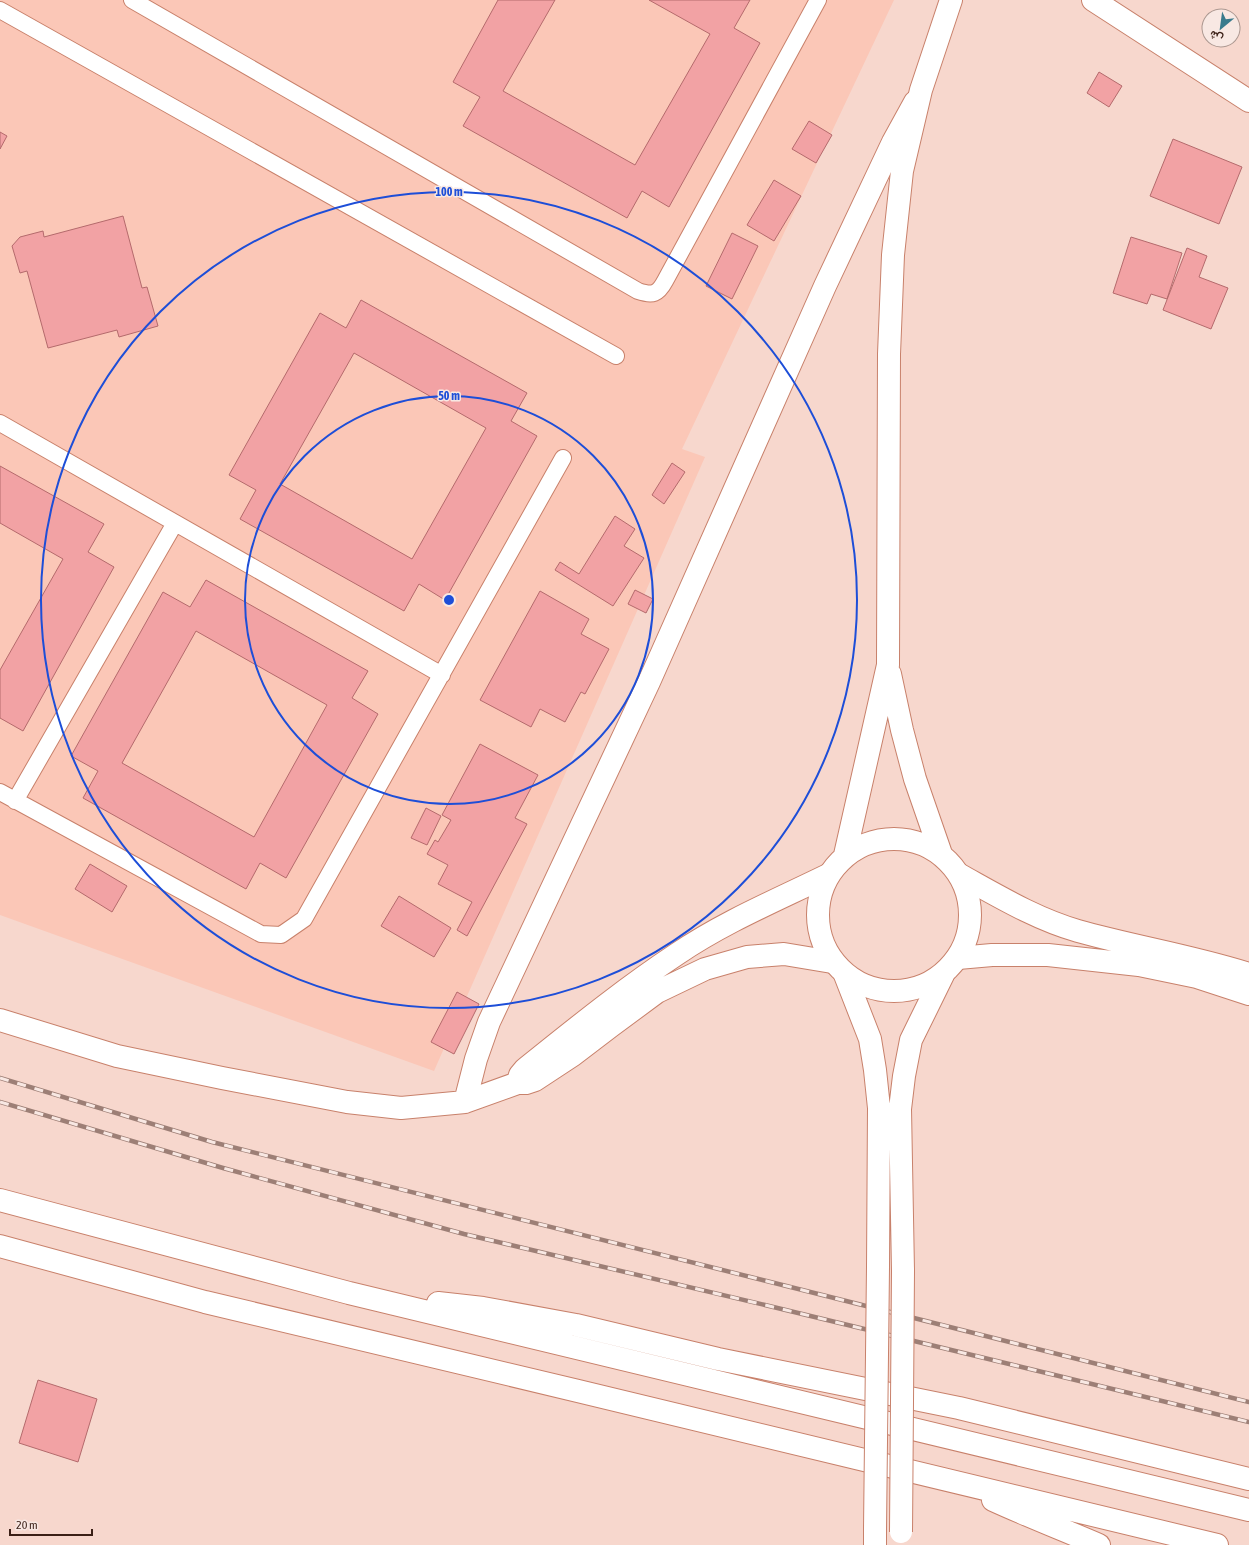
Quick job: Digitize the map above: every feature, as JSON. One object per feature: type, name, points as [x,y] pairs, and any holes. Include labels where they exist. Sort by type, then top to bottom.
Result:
[{"type":"main road","points":[[941,854],[915,780],[902,730],[888,665],[889,354],[893,255],[902,171],[921,90],[951,0]]},
{"type":"main road","points":[[1093,0],[1249,101]]},
{"type":"main road","points":[[465,1102],[476,1059],[489,1022],[649,682],[825,286],[893,142],[921,90]]},
{"type":"main road","points":[[845,855],[888,665]]},
{"type":"main road","points":[[875,1537],[879,1108],[870,1039],[839,968],[818,929],[818,901],[828,875],[845,855],[868,842],[895,838],[919,842],[941,854],[960,875],[1042,918],[1077,930],[1219,964],[1249,974]]},
{"type":"main road","points":[[518,1082],[520,1075],[525,1069],[624,990],[678,953],[764,906],[828,875]]},
{"type":"main road","points":[[901,1539],[903,1271],[900,1109],[910,1040],[943,975],[958,958],[971,929],[970,901],[960,875]]},
{"type":"main road","points":[[0,1020],[117,1056],[347,1102],[401,1108],[465,1102],[518,1082],[526,1083],[535,1080],[573,1055],[657,992],[705,969],[747,957],[784,954],[839,968],[868,988],[894,992],[920,988],[943,975]]},
{"type":"main road","points":[[958,958],[992,955],[1048,955],[1139,965],[1197,977],[1249,994]]},
{"type":"main road","points":[[0,1200],[349,1293],[1249,1510]]},
{"type":"main road","points":[[0,1246],[205,1302],[1217,1545]]},
{"type":"main road","points":[[349,1293],[483,1308],[576,1325],[718,1359],[959,1408],[1249,1479]]},
{"type":"main road","points":[[946,1479],[1022,1514],[1100,1545]]},
{"type":"lane","points":[[132,0],[638,291],[646,293],[655,293],[661,288],[818,0]]},
{"type":"lane","points":[[0,10],[616,356]]},
{"type":"lane","points":[[0,423],[442,675]]},
{"type":"lane","points":[[0,792],[261,934],[281,935],[304,919],[563,458]]},
{"type":"lane","points":[[15,801],[175,523]]},
{"type":"shaded area","points":[[0,0],[894,0],[682,449],[705,457],[434,1071],[0,915]]},
{"type":"building","points":[[498,0],[555,0],[503,91],[635,165],[710,34],[649,0],[750,0],[734,28],[760,43],[669,207],[642,191],[627,218],[463,126],[480,97],[453,82]]},
{"type":"building","points":[[1099,72],[1122,86],[1109,107],[1087,93]]},
{"type":"building","points":[[809,121],[832,135],[816,163],[792,149]]},
{"type":"building","points":[[0,132],[7,136],[0,149]]},
{"type":"building","points":[[1173,139],[1242,167],[1219,224],[1150,196]]},
{"type":"building","points":[[774,180],[801,196],[774,241],[747,225]]},
{"type":"building","points":[[123,216],[142,288],[147,287],[158,326],[119,337],[117,330],[48,348],[27,271],[20,273],[12,246],[20,237],[43,231],[44,237]]},
{"type":"building","points":[[732,233],[758,246],[732,299],[706,286]]},
{"type":"building","points":[[1131,237],[1182,253],[1167,299],[1151,294],[1147,304],[1113,293]]},
{"type":"building","points":[[1187,248],[1207,256],[1199,277],[1228,288],[1211,329],[1163,310]]},
{"type":"building","points":[[361,300],[527,393],[511,421],[537,436],[445,600],[419,584],[404,611],[240,519],[256,490],[229,475],[320,313],[346,328]],"holes":[[[354,353],[486,428],[412,559],[280,484]]]},
{"type":"building","points":[[672,463],[685,472],[664,504],[652,495]]},
{"type":"building","points":[[0,466],[104,524],[88,552],[114,567],[23,731],[0,718],[0,670],[63,559],[0,523]]},
{"type":"building","points":[[615,516],[635,529],[624,546],[644,558],[613,606],[555,570],[560,562],[579,574]]},
{"type":"building","points":[[206,580],[368,671],[352,698],[378,714],[286,878],[260,863],[246,889],[83,798],[98,771],[71,756],[163,592],[190,607]],"holes":[[[196,631],[327,705],[254,837],[122,763]]]},
{"type":"building","points":[[635,590],[653,599],[646,613],[628,604]]},
{"type":"building","points":[[540,591],[589,619],[581,634],[609,649],[585,694],[581,692],[565,722],[540,709],[531,727],[480,700]]},
{"type":"building","points":[[480,744],[538,775],[515,818],[527,824],[467,936],[457,930],[472,902],[438,884],[448,865],[427,854],[435,840],[438,842],[451,820],[442,815]]},
{"type":"building","points":[[426,808],[441,816],[427,845],[411,838]]},
{"type":"building","points":[[90,864],[127,886],[112,912],[75,889]]},
{"type":"building","points":[[399,896],[451,928],[434,957],[381,926]]},
{"type":"building","points":[[457,992],[479,1004],[454,1054],[431,1042]]},
{"type":"building","points":[[38,1380],[97,1399],[78,1462],[19,1443]]},
{"type":"railway","points":[[0,1078],[212,1142],[1249,1402]]},
{"type":"railway","points":[[0,1102],[223,1168],[464,1234],[1249,1422]]}]
